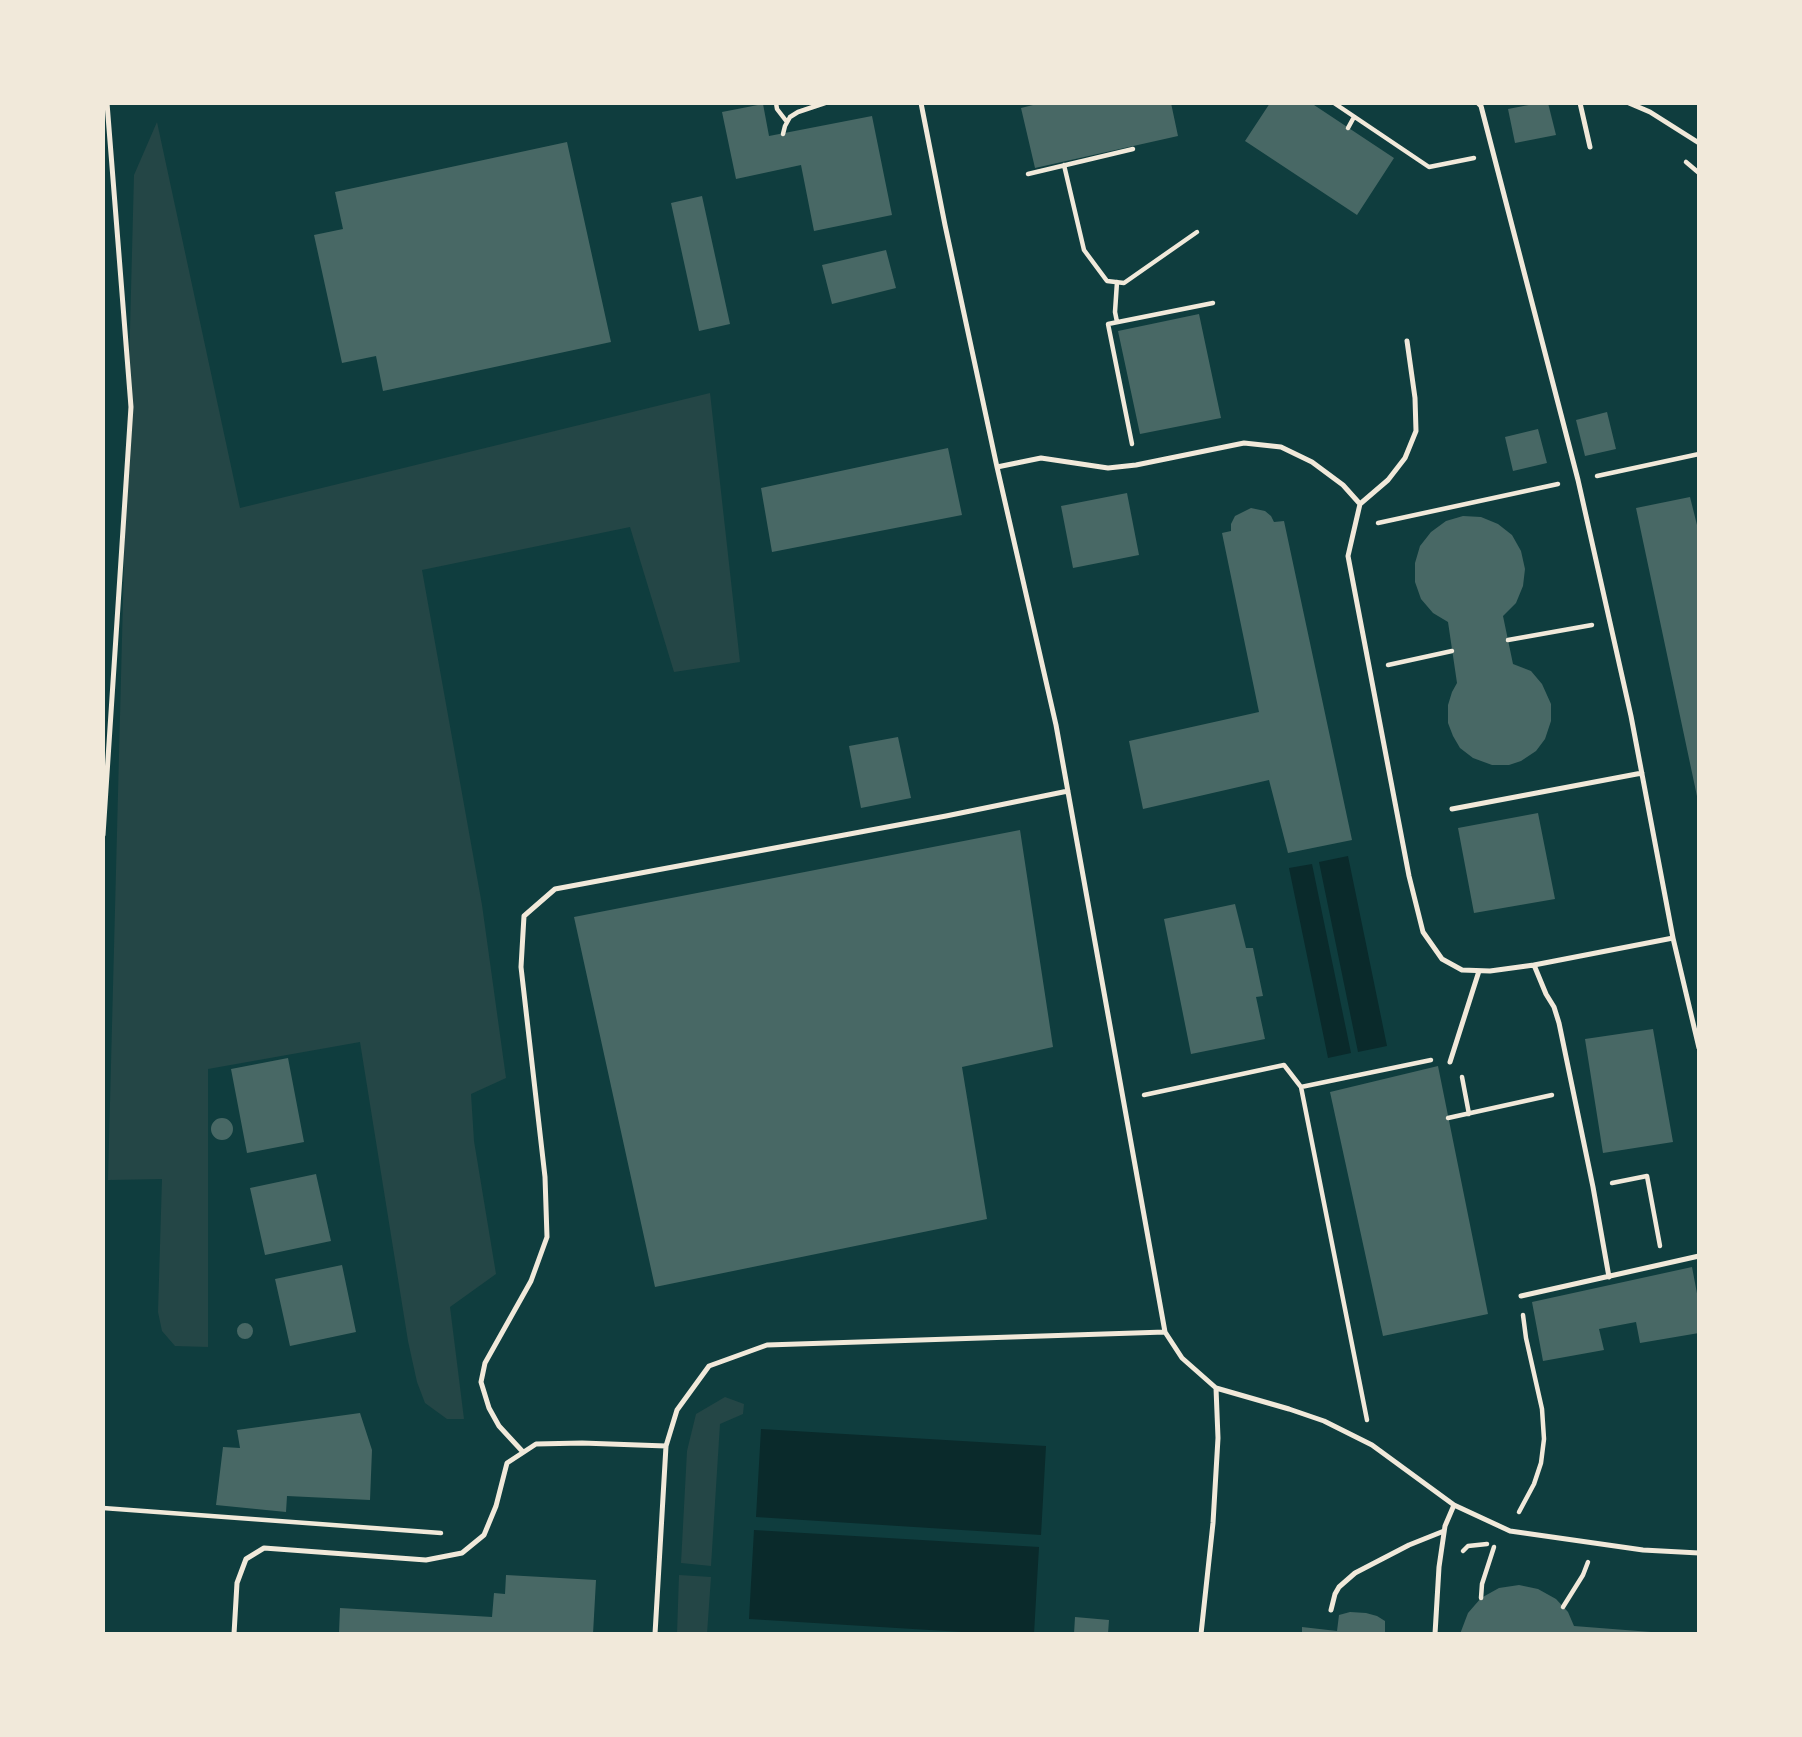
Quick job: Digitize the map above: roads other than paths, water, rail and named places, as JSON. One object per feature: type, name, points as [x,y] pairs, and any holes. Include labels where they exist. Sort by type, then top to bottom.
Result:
[{"type":"lane","points":[[103,835],[131,407],[107,103]]},
{"type":"lane","points":[[921,103],[997,467],[1056,725],[1165,1332],[1182,1357],[1216,1388],[1324,1421],[1371,1445],[1454,1505],[1510,1531],[1643,1550],[1699,1553]]},
{"type":"lane","points":[[1478,103],[1481,106],[1578,480],[1631,716],[1673,938],[1699,1048]]},
{"type":"lane","points":[[1580,103],[1590,147]]},
{"type":"lane","points":[[1629,103],[1650,112],[1699,143]]},
{"type":"lane","points":[[1407,341],[1415,398],[1416,431],[1405,458],[1388,480],[1360,504],[1348,556],[1409,876],[1423,932],[1442,959],[1462,970],[1479,971],[1534,965],[1673,938]]},
{"type":"lane","points":[[997,467],[1041,458],[1108,468],[1136,465],[1244,443],[1281,447],[1312,462],[1343,485],[1360,504]]},
{"type":"lane","points":[[1452,809],[1642,773]]},
{"type":"lane","points":[[523,1452],[499,1426],[489,1408],[481,1382],[485,1363],[531,1281],[547,1237],[545,1177],[521,967],[524,916],[555,889],[1068,791]]},
{"type":"lane","points":[[1534,965],[1559,1023],[1609,1277]]},
{"type":"lane","points":[[1450,1062],[1479,971]]},
{"type":"lane","points":[[1521,1296],[1699,1256]]},
{"type":"lane","points":[[655,1634],[666,1446],[677,1410],[709,1366],[767,1345],[1165,1332]]},
{"type":"lane","points":[[1201,1634],[1213,1523],[1218,1438],[1216,1388]]},
{"type":"lane","points":[[234,1634],[237,1583],[246,1559],[264,1548],[426,1560],[462,1553],[484,1535],[496,1506],[508,1463],[536,1444],[666,1446]]},
{"type":"lane","points":[[1435,1634],[1444,1531],[1454,1505]]},
{"type":"lane","points":[[1331,1610],[1339,1587],[1355,1573],[1409,1545],[1444,1531]]}]
